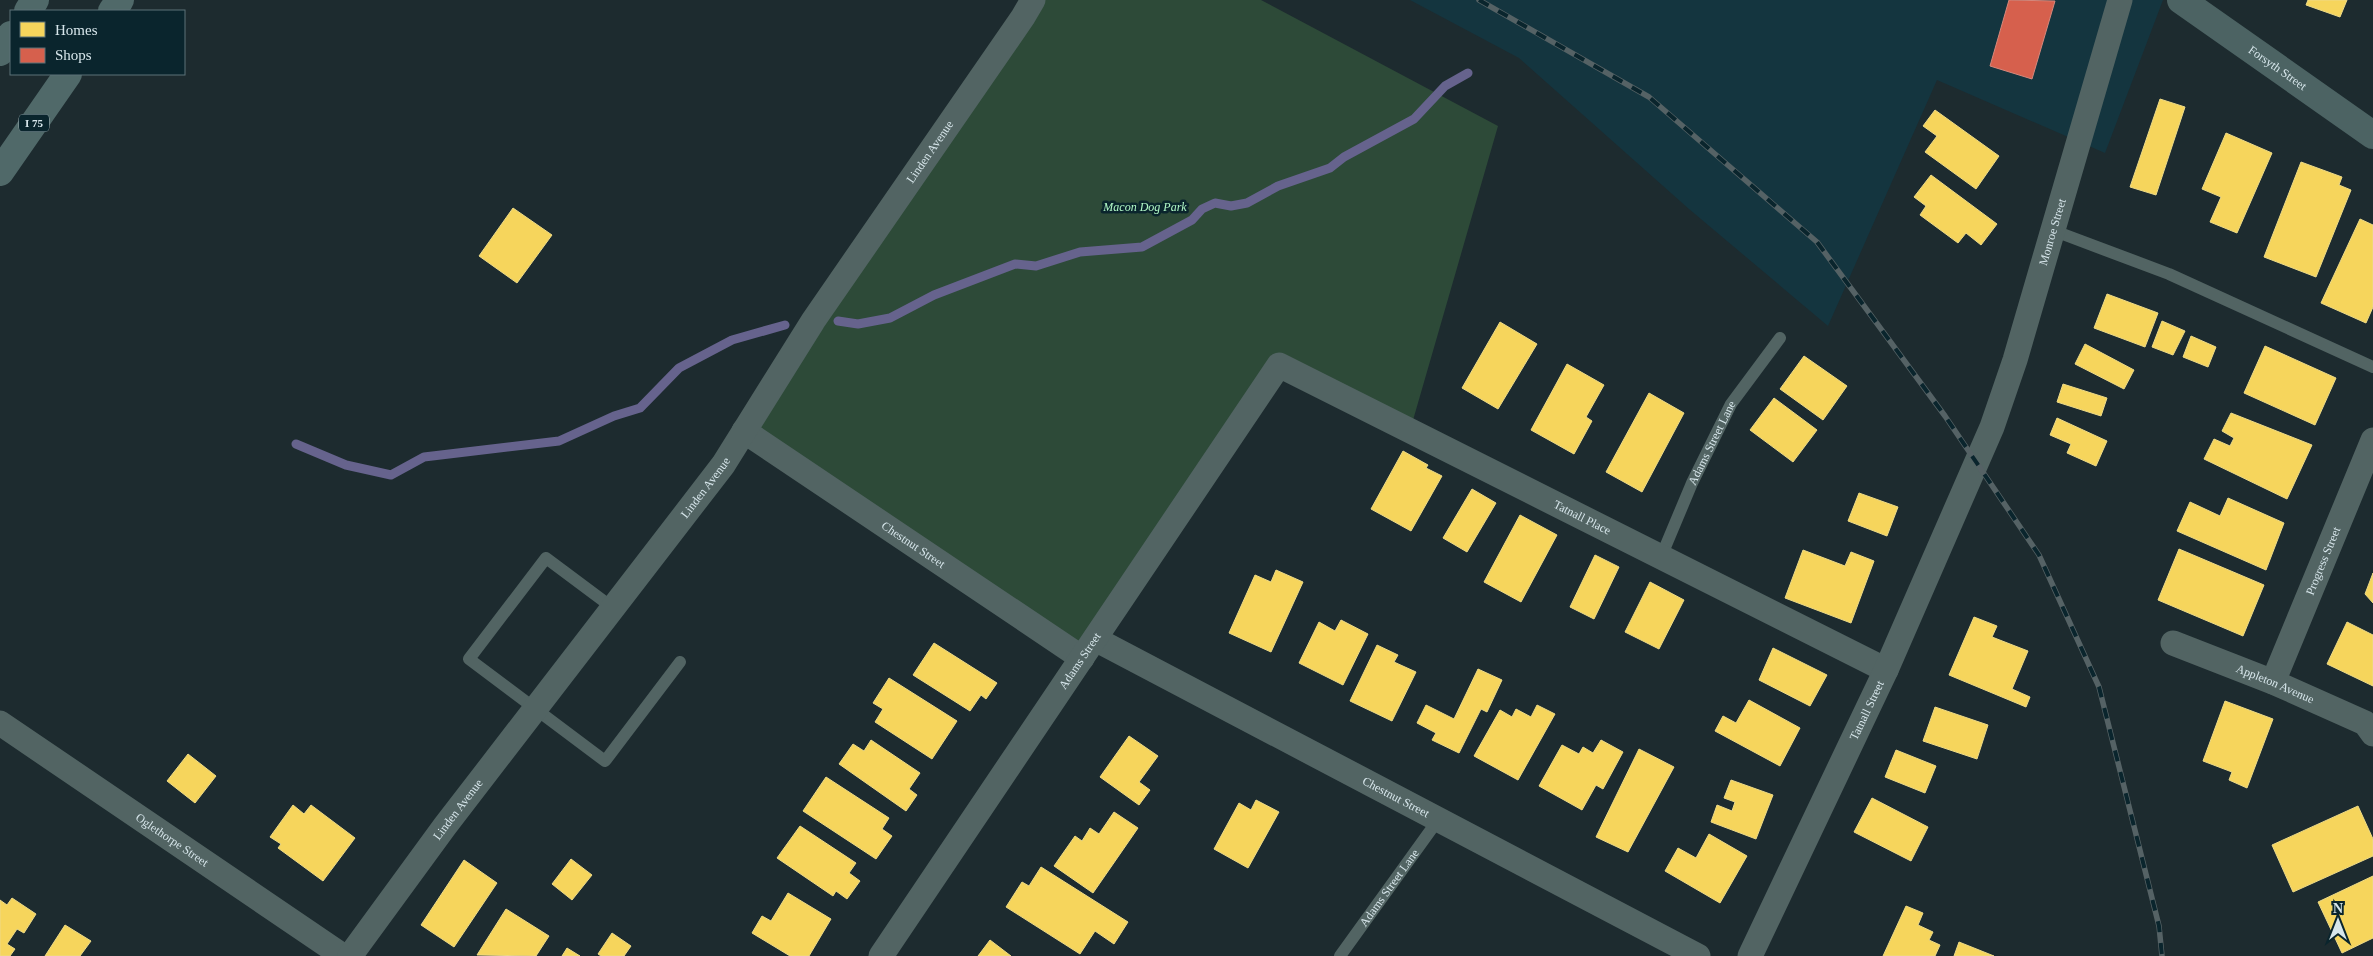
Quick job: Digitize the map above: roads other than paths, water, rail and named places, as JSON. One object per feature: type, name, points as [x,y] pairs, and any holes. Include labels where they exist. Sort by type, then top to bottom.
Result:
[{"type":"highway","points":[[0,52],[10,37]]},
{"type":"highway","name":"I 75","points":[[0,172],[67,75]]},
{"type":"main road","name":"Forsyth Street","points":[[2182,0],[2373,135]]},
{"type":"street","name":"Linden Avenue","points":[[350,956],[444,826],[723,465],[813,321],[1033,0]]},
{"type":"street","name":"Monroe Street","points":[[1978,460],[1992,427],[2015,360],[2120,0]]},
{"type":"street","name":"Tatnall Place","points":[[1279,365],[1886,670]]},
{"type":"street","name":"Adams Street","points":[[881,956],[1279,365]]},
{"type":"street","name":"Chestnut Street","points":[[744,432],[1088,648],[1438,820],[1698,956]]},
{"type":"street","name":"Progress Street","points":[[2273,682],[2373,440]]},
{"type":"street","name":"Tatnall Street","points":[[1750,956],[1886,670],[1978,460]]},
{"type":"street","name":"Appleton Avenue","points":[[2172,643],[2273,682],[2365,723],[2373,734]]},
{"type":"street","name":"Oglethorpe Street","points":[[0,722],[343,956]]},
{"type":"lane","points":[[2052,230],[2169,274],[2373,367]]},
{"type":"lane","name":"Adams Street Lane","points":[[1661,557],[1692,483],[1731,404],[1780,338]]},
{"type":"lane","points":[[613,608],[546,558],[469,659],[606,761],[680,662]]},
{"type":"lane","name":"Adams Street Lane","points":[[1340,956],[1438,820]]},
{"type":"waterway","points":[[838,321],[858,324],[890,318],[934,295],[1015,264],[1036,266],[1080,252],[1142,247],[1192,220],[1202,209],[1215,203],[1231,206],[1247,203],[1278,186],[1330,168],[1344,157],[1414,119],[1445,86],[1468,73]]},
{"type":"waterway","points":[[296,444],[346,465],[391,475],[424,457],[559,441],[614,416],[640,408],[679,368],[732,340],[785,325]]},
{"type":"railway","points":[[1479,0],[1649,97],[1817,242],[1945,416],[2039,555],[2099,687],[2159,926],[2162,956]]},
{"type":"park label","name":"Macon Dog Park","points":[[1145,207]]}]
